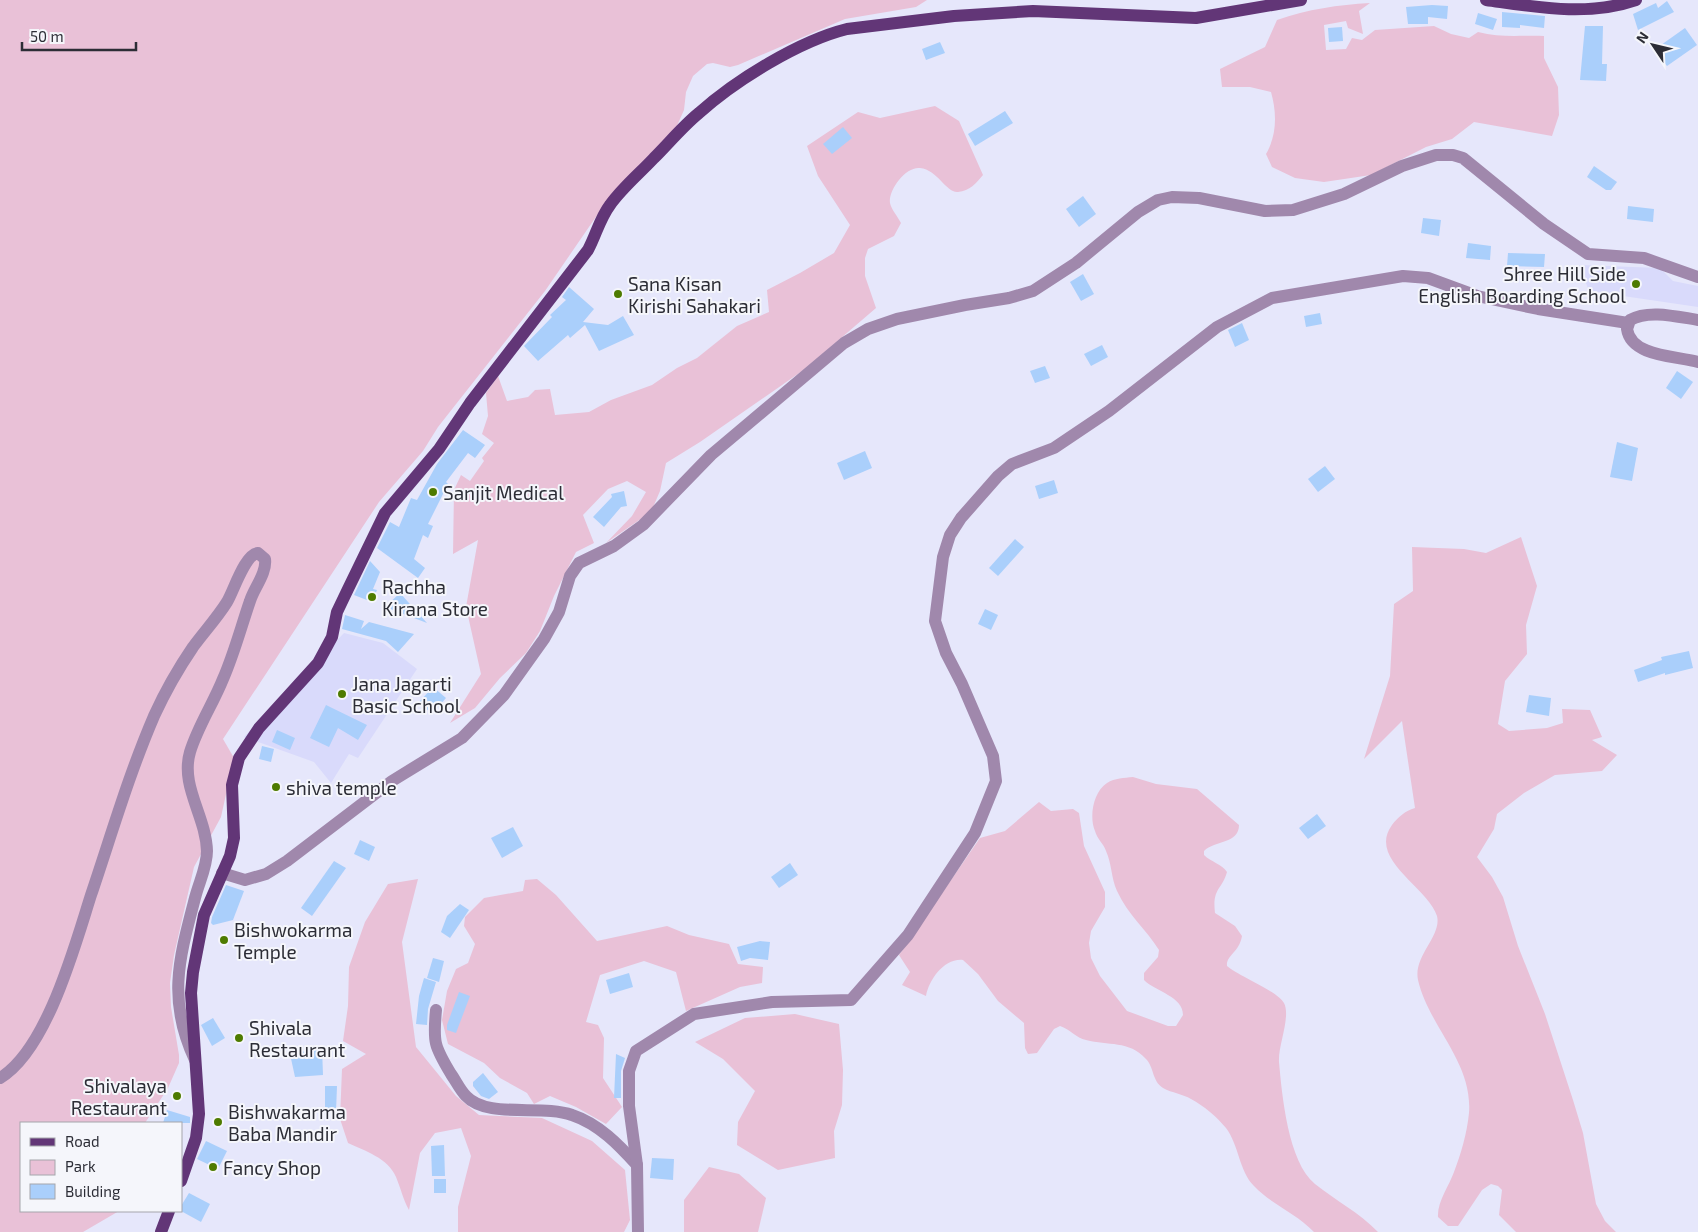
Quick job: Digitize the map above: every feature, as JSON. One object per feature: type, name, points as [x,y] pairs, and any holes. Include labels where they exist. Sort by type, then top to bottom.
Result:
[{"type":"main road","points":[[182,1178],[196,1138],[199,1114],[191,993],[193,972],[204,915],[230,856],[234,838],[232,785],[239,758],[259,728],[318,663],[332,638],[338,612],[348,588],[385,513],[439,449],[470,403],[588,250],[610,206],[699,113],[762,68],[816,40],[847,29],[954,16],[1033,11],[1196,18],[1301,0]]},
{"type":"main road","points":[[1486,0],[1565,5],[1622,5],[1636,0]]},
{"type":"main road","points":[[161,1232],[169,1212]]},
{"type":"street","points":[[222,873],[245,880],[266,874],[287,861],[392,781],[448,748],[475,727],[504,695],[544,639],[559,612],[570,576],[579,563],[614,546],[643,525],[711,455],[844,343],[868,329],[897,319],[1009,298],[1033,291],[1076,262],[1138,212],[1158,200],[1199,198],[1265,210],[1293,210],[1314,205],[1344,194],[1418,159],[1436,154],[1453,155],[1473,165],[1544,224],[1588,254],[1644,258],[1698,277]]},
{"type":"street","points":[[638,1232],[637,1165],[628,1106],[629,1071],[636,1051],[694,1014],[772,1002],[851,1000],[908,935],[975,833],[996,781],[993,756],[962,684],[946,653],[935,621],[935,605],[943,557],[950,535],[961,518],[998,476],[1012,464],[1054,448],[1109,411],[1218,327],[1272,298],[1404,276],[1428,278],[1477,296],[1538,309],[1628,322],[1638,316],[1649,315],[1698,320]]},
{"type":"street","points":[[1628,322],[1627,332],[1636,345],[1656,353],[1698,362]]},
{"type":"street","points":[[0,1078],[20,1061],[41,1027],[54,1000],[80,934],[111,836],[154,715],[183,662],[227,601],[248,558],[258,553],[265,559],[265,567],[250,601],[232,658],[196,737],[188,763],[188,782],[202,824],[207,853],[183,951],[177,987],[177,1000],[185,1038],[196,1062]]},
{"type":"street","points":[[436,1010],[435,1049],[465,1096],[476,1105],[486,1109],[522,1109],[571,1114],[593,1124],[637,1165]]},
{"type":"shaded area","name":"Shree Hill Side English Boarding School","points":[[1579,265],[1660,268],[1673,281],[1698,286],[1698,307],[1589,291]]},
{"type":"shaded area","name":"Jana Jagarti Basic School","points":[[344,633],[383,643],[417,669],[358,758],[349,754],[331,783],[314,762],[244,737]]},
{"type":"green space","points":[[0,0],[927,0],[916,7],[845,19],[738,65],[730,67],[713,63],[707,64],[693,76],[686,92],[684,110],[676,128],[613,192],[545,291],[438,427],[423,451],[379,502],[223,739],[234,758],[221,817],[194,867],[174,955],[170,983],[171,1007],[179,1063],[168,1088],[146,1122],[20,1122],[20,1212],[117,1212],[83,1232],[0,1232]]},
{"type":"green space","points":[[1370,3],[1359,11],[1363,34],[1348,28],[1346,21],[1324,25],[1326,50],[1346,49],[1352,38],[1362,40],[1375,30],[1434,26],[1451,34],[1469,38],[1478,32],[1502,36],[1544,36],[1544,58],[1558,87],[1559,115],[1552,136],[1474,122],[1452,139],[1426,147],[1371,175],[1324,182],[1295,178],[1272,167],[1266,154],[1270,147],[1275,124],[1271,92],[1250,87],[1222,87],[1220,69],[1265,47],[1277,20],[1323,8]]},
{"type":"green space","points":[[935,106],[959,121],[983,175],[975,184],[958,192],[950,189],[932,173],[920,168],[909,171],[899,180],[892,192],[890,203],[901,223],[894,236],[868,249],[865,258],[865,276],[876,308],[805,369],[700,442],[666,463],[660,491],[651,512],[606,543],[632,516],[646,492],[627,481],[608,489],[583,515],[594,543],[576,552],[554,596],[540,631],[526,653],[500,678],[475,708],[450,723],[481,674],[466,607],[478,540],[453,554],[454,490],[461,475],[470,481],[484,461],[482,458],[494,443],[482,434],[488,416],[486,393],[498,376],[507,401],[528,397],[535,390],[550,389],[555,415],[589,412],[611,400],[652,385],[677,368],[697,358],[737,326],[769,312],[767,290],[834,253],[850,225],[818,176],[807,146],[858,112],[880,118]]},
{"type":"green space","points":[[1521,537],[1537,586],[1526,625],[1527,654],[1505,681],[1498,724],[1509,731],[1547,728],[1563,723],[1562,709],[1590,710],[1602,737],[1592,740],[1617,755],[1602,771],[1555,775],[1524,793],[1497,814],[1494,829],[1477,857],[1492,877],[1503,897],[1518,946],[1545,1014],[1583,1133],[1596,1204],[1605,1221],[1616,1232],[1516,1232],[1499,1215],[1502,1190],[1498,1186],[1491,1184],[1482,1190],[1458,1226],[1448,1226],[1438,1217],[1441,1200],[1454,1172],[1467,1128],[1469,1113],[1468,1095],[1458,1061],[1431,1013],[1418,980],[1420,963],[1435,931],[1437,916],[1423,894],[1393,861],[1387,849],[1386,837],[1392,825],[1402,815],[1415,808],[1402,721],[1364,759],[1390,676],[1394,604],[1413,591],[1412,547],[1464,549],[1486,553]]},
{"type":"green space","points":[[1133,777],[1156,784],[1197,789],[1239,825],[1238,831],[1231,839],[1204,851],[1204,855],[1227,872],[1216,894],[1215,913],[1235,926],[1242,936],[1238,946],[1228,959],[1227,966],[1274,994],[1284,1003],[1286,1016],[1279,1062],[1288,1127],[1298,1160],[1306,1174],[1315,1184],[1363,1218],[1378,1232],[1314,1232],[1300,1219],[1268,1199],[1249,1180],[1234,1142],[1226,1128],[1210,1112],[1196,1102],[1166,1090],[1159,1085],[1149,1062],[1133,1049],[1082,1039],[1060,1026],[1054,1029],[1037,1053],[1028,1054],[1025,1048],[1024,1023],[998,1001],[978,974],[963,960],[956,960],[944,966],[930,983],[926,996],[902,985],[910,972],[899,955],[980,838],[1005,831],[1039,802],[1051,811],[1073,809],[1079,813],[1084,846],[1105,892],[1105,907],[1091,931],[1089,943],[1091,958],[1100,976],[1127,1011],[1168,1026],[1176,1026],[1183,1015],[1179,1003],[1144,980],[1144,973],[1158,957],[1159,950],[1121,900],[1115,886],[1108,856],[1093,825],[1092,812],[1095,798],[1102,787],[1113,780]]},
{"type":"green space","points":[[418,879],[402,942],[416,1047],[456,1096],[479,1115],[542,1118],[592,1141],[625,1170],[630,1220],[624,1232],[458,1232],[458,1207],[471,1156],[461,1128],[435,1133],[420,1153],[409,1210],[396,1177],[388,1165],[375,1156],[348,1143],[340,1119],[342,1069],[366,1054],[343,1041],[348,1006],[349,967],[365,922],[388,884]]},
{"type":"green space","points":[[537,879],[556,895],[597,941],[667,926],[689,935],[729,944],[738,964],[763,967],[762,983],[740,987],[686,1011],[676,972],[644,961],[600,975],[586,1022],[598,1025],[604,1038],[603,1078],[622,1107],[606,1124],[576,1107],[550,1096],[534,1104],[527,1093],[500,1078],[484,1063],[448,1044],[442,1020],[447,991],[456,969],[468,963],[475,944],[464,926],[465,917],[484,898],[523,891],[525,880]]},
{"type":"green space","points":[[795,1014],[839,1024],[843,1070],[842,1105],[834,1131],[835,1158],[778,1170],[737,1145],[738,1122],[755,1091],[723,1059],[695,1042],[745,1018]]},
{"type":"green space","points":[[709,1167],[739,1174],[766,1198],[758,1232],[684,1232],[684,1200]]},
{"type":"building","points":[[1667,1],[1674,12],[1638,30],[1633,14],[1656,3],[1658,8]]},
{"type":"building","points":[[1448,6],[1447,19],[1428,17],[1428,24],[1408,24],[1406,7]]},
{"type":"building","points":[[1502,12],[1545,16],[1544,28],[1520,25],[1520,28],[1502,27]]},
{"type":"building","points":[[1478,13],[1497,19],[1493,30],[1475,24]]},
{"type":"building","points":[[1585,26],[1603,26],[1602,64],[1607,64],[1606,81],[1580,80]]},
{"type":"building","points":[[1342,27],[1343,41],[1329,42],[1328,28]]},
{"type":"building","points":[[1685,28],[1697,45],[1667,66],[1654,50]]},
{"type":"building","points":[[940,42],[945,53],[926,60],[922,49]]},
{"type":"building","points":[[1005,111],[1013,123],[975,146],[968,134]]},
{"type":"building","points":[[843,127],[852,138],[832,154],[823,144]]},
{"type":"building","points":[[1594,166],[1617,182],[1611,190],[1606,190],[1587,177]]},
{"type":"building","points":[[1083,196],[1096,214],[1079,227],[1066,209]]},
{"type":"building","points":[[1628,206],[1654,209],[1653,222],[1627,219]]},
{"type":"building","points":[[1423,218],[1441,220],[1439,236],[1421,233]]},
{"type":"building","points":[[1468,243],[1491,246],[1490,260],[1466,258]]},
{"type":"building","points":[[1508,253],[1545,254],[1544,267],[1507,266]]},
{"type":"building","points":[[1083,274],[1094,294],[1081,301],[1070,282]]},
{"type":"building","points":[[569,287],[594,309],[583,322],[608,325],[623,316],[634,335],[599,351],[585,325],[570,338],[568,335],[538,361],[524,346],[552,317],[550,315],[566,300],[562,297]]},
{"type":"building","points":[[1320,313],[1322,324],[1306,327],[1304,316]]},
{"type":"building","points":[[1242,323],[1249,340],[1235,347],[1228,330]]},
{"type":"building","points":[[1102,345],[1108,357],[1091,366],[1084,354]]},
{"type":"building","points":[[1045,366],[1050,378],[1035,383],[1030,371]]},
{"type":"building","points":[[1677,371],[1693,382],[1681,399],[1666,388]]},
{"type":"building","points":[[463,430],[485,445],[475,458],[468,453],[446,482],[448,484],[428,524],[433,526],[428,538],[423,535],[414,559],[425,568],[418,578],[377,548],[390,522],[399,527],[411,498],[417,500],[437,464]]},
{"type":"building","points":[[1617,442],[1638,448],[1632,481],[1610,477]]},
{"type":"building","points":[[865,451],[872,468],[844,480],[837,463]]},
{"type":"building","points":[[1325,466],[1335,479],[1318,492],[1308,479]]},
{"type":"building","points":[[1054,480],[1058,493],[1039,499],[1035,486]]},
{"type":"building","points":[[624,491],[627,506],[621,507],[604,527],[593,517],[612,497],[611,494]]},
{"type":"building","points":[[1015,539],[1024,547],[998,576],[989,568]]},
{"type":"building","points":[[370,561],[380,572],[373,589],[377,590],[372,602],[354,595]]},
{"type":"building","points":[[400,593],[427,623],[385,607]]},
{"type":"building","points":[[985,609],[998,615],[991,630],[978,624]]},
{"type":"building","points":[[345,615],[364,621],[361,629],[369,622],[414,634],[398,652],[386,641],[342,629]]},
{"type":"building","points":[[1689,651],[1693,668],[1665,675],[1665,673],[1638,682],[1634,670],[1662,660],[1661,657]]},
{"type":"building","points":[[433,687],[446,698],[432,714],[419,702]]},
{"type":"building","points":[[1529,695],[1551,698],[1549,716],[1526,712]]},
{"type":"building","points":[[326,705],[367,725],[358,740],[338,728],[329,747],[310,738]]},
{"type":"building","points":[[277,730],[295,738],[290,750],[272,742]]},
{"type":"building","points":[[262,746],[274,749],[271,762],[259,759]]},
{"type":"building","points":[[1317,814],[1326,826],[1308,839],[1299,828]]},
{"type":"building","points":[[513,827],[523,846],[502,858],[491,838]]},
{"type":"building","points":[[360,840],[375,847],[369,861],[354,854]]},
{"type":"building","points":[[334,861],[346,868],[312,916],[301,908]]},
{"type":"building","points":[[790,863],[798,875],[779,888],[771,877]]},
{"type":"building","points":[[226,885],[244,891],[233,920],[213,925],[211,923],[212,917]]},
{"type":"building","points":[[460,904],[469,910],[450,938],[441,932],[447,916]]},
{"type":"building","points":[[760,941],[770,942],[768,960],[750,958],[741,961],[737,947]]},
{"type":"building","points":[[433,958],[444,961],[439,982],[427,978]]},
{"type":"building","points":[[629,973],[633,987],[610,994],[606,980]]},
{"type":"building","points":[[424,978],[436,982],[428,1009],[427,1025],[416,1024],[419,996]]},
{"type":"building","points":[[459,992],[470,996],[456,1033],[447,1030],[447,1025]]},
{"type":"building","points":[[213,1018],[225,1038],[212,1046],[201,1025]]},
{"type":"building","points":[[322,1048],[323,1075],[295,1077],[290,1054]]},
{"type":"building","points":[[616,1054],[625,1058],[621,1071],[621,1098],[614,1098]]},
{"type":"building","points":[[483,1073],[498,1092],[489,1099],[481,1096],[473,1086],[473,1082]]},
{"type":"building","points":[[325,1086],[337,1086],[336,1112],[325,1112]]},
{"type":"building","points":[[167,1110],[190,1117],[190,1123],[163,1122]]},
{"type":"building","points":[[206,1141],[227,1151],[218,1169],[197,1159]]},
{"type":"building","points":[[444,1145],[445,1176],[432,1176],[431,1146]]},
{"type":"building","points":[[652,1158],[674,1159],[673,1180],[650,1178]]},
{"type":"building","points":[[434,1179],[446,1179],[446,1193],[434,1193]]},
{"type":"building","points":[[189,1193],[210,1204],[201,1222],[182,1212],[182,1204]]},
{"type":"place","name":"Shree Hill Side English Boarding School","points":[[1636,284]]},
{"type":"place","name":"Sana Kisan Kirishi Sahakari","points":[[618,294]]},
{"type":"place","name":"Sanjit Medical","points":[[433,492]]},
{"type":"place","name":"Rachha Kirana Store","points":[[372,597]]},
{"type":"place","name":"Jana Jagarti Basic School","points":[[342,694]]},
{"type":"place","name":"shiva temple","points":[[276,787]]},
{"type":"place","name":"Bishwokarma Temple","points":[[224,940]]},
{"type":"place","name":"Shivala Restaurant","points":[[239,1038]]},
{"type":"place","name":"Shivalaya Restaurant","points":[[177,1096]]},
{"type":"place","name":"Bishwakarma Baba Mandir","points":[[218,1122]]},
{"type":"place","name":"Fancy Shop","points":[[213,1167]]}]
